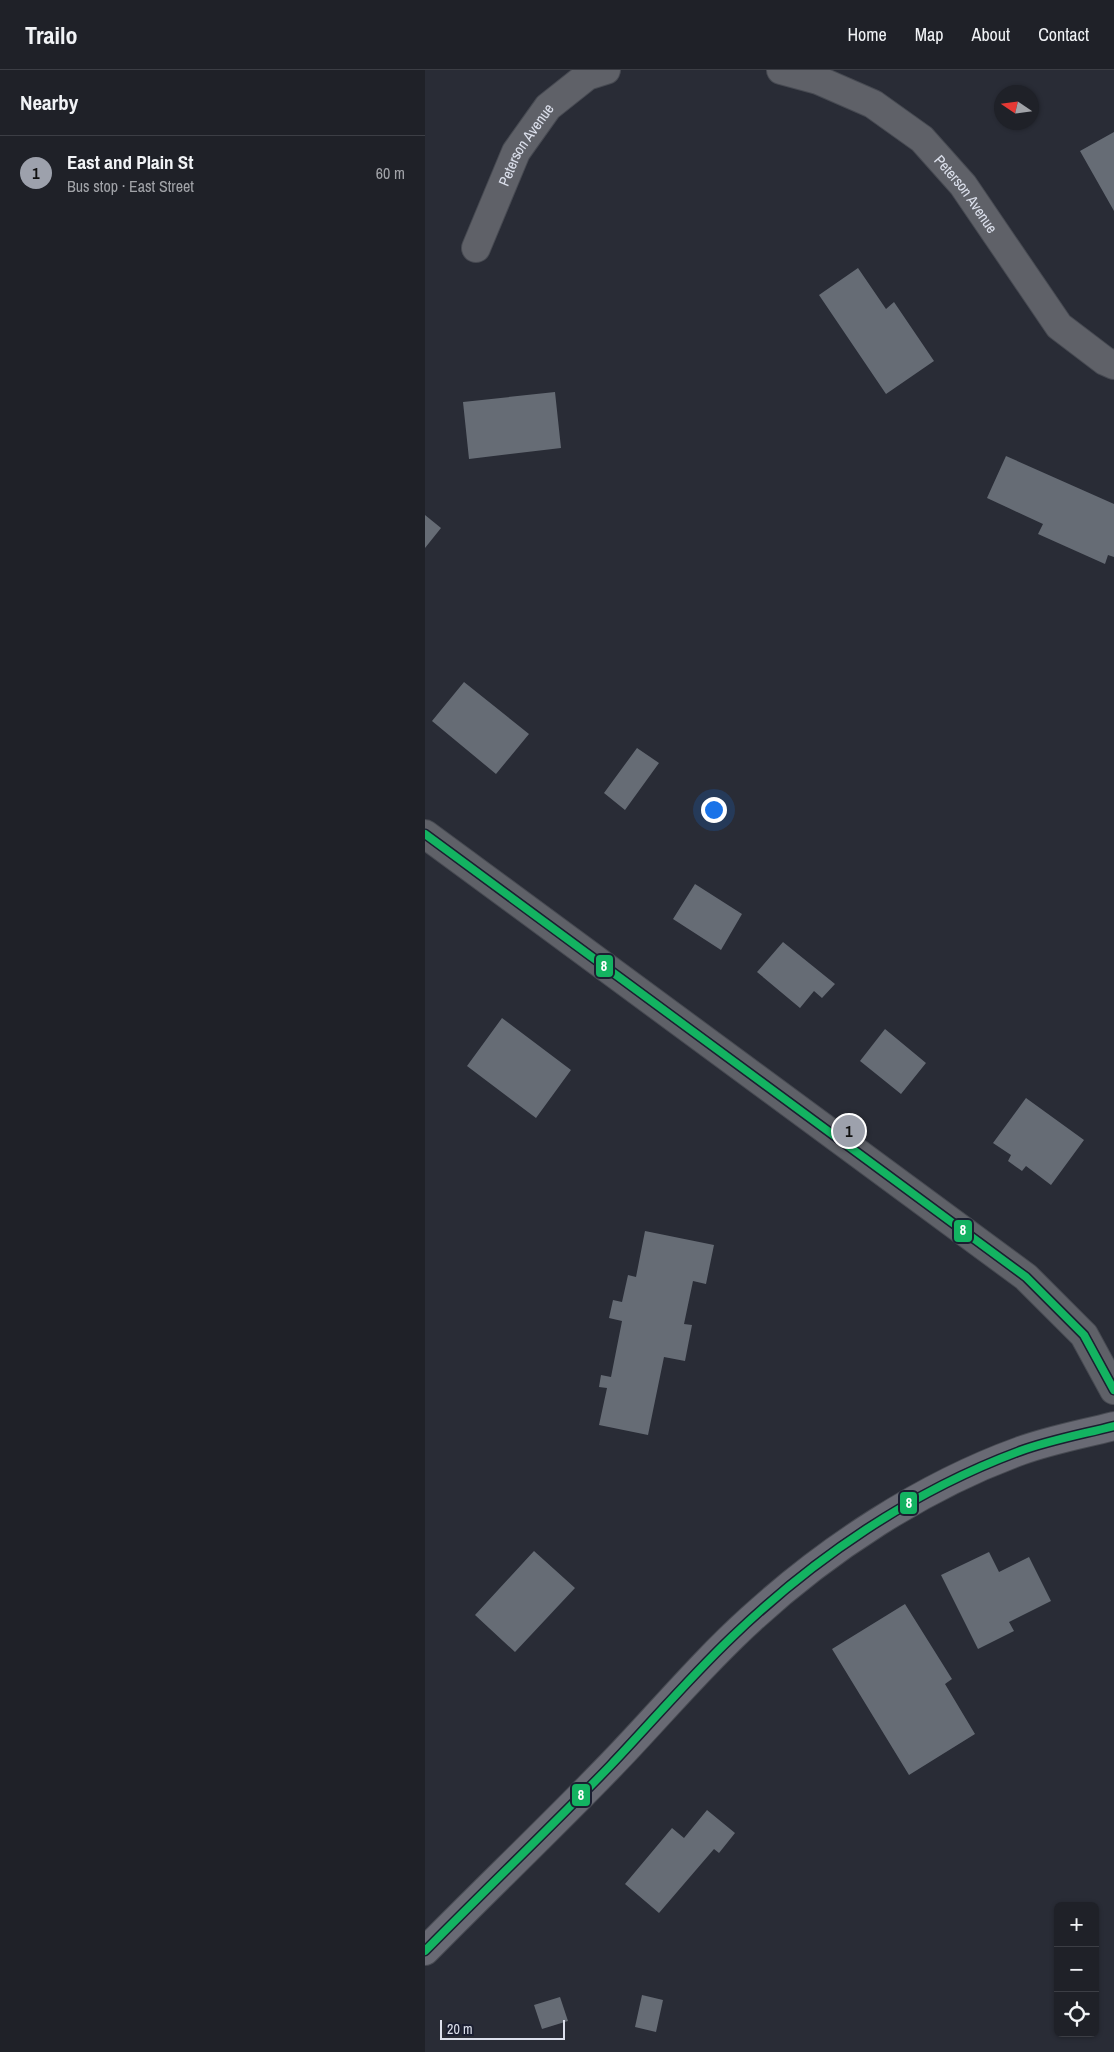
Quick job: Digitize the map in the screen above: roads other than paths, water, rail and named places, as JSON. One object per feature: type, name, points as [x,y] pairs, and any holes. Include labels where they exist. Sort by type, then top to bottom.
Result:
[{"type":"main road","points":[[425,1951],[607,1769],[702,1667],[751,1619],[826,1558],[891,1515],[967,1472],[1021,1450],[1114,1426]]},
{"type":"street","name":"Peterson Avenue","points":[[476,248],[516,152],[548,107],[587,76],[606,70]]},
{"type":"street","name":"Peterson Avenue","points":[[781,70],[818,80],[873,104],[922,140],[963,184],[1059,326],[1105,361],[1114,365]]},
{"type":"street","points":[[425,834],[1026,1277],[1083,1335],[1114,1390]]},
{"type":"place","name":"East and Plain St","points":[[849,1131]]}]
